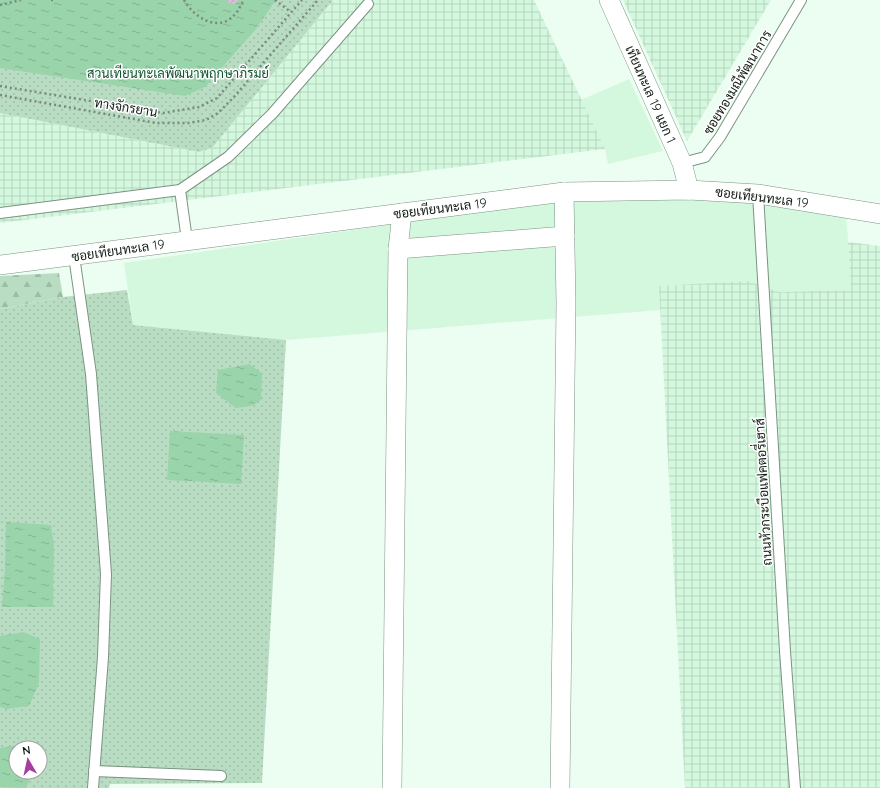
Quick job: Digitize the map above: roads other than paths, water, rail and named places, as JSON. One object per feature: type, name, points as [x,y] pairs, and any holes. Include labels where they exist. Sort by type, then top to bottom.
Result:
[{"type":"street","name":"เทียนทะเล 19 แยก 1","points":[[609,0],[682,163],[689,190]]},
{"type":"street","name":"ซอยเทียนทะเล 19","points":[[0,265],[564,192],[689,190],[758,194],[880,214]]},
{"type":"street","points":[[560,788],[566,303],[564,192]]},
{"type":"street","points":[[392,788],[398,249],[402,213]]},
{"type":"street","points":[[398,249],[565,236]]},
{"type":"lane","name":"ซอยทองมณีพัฒนาการ","points":[[682,163],[705,157],[720,137],[801,0]]},
{"type":"lane","points":[[0,213],[180,190],[228,157],[272,114],[368,4]]},
{"type":"lane","points":[[180,190],[187,240]]},
{"type":"lane","name":"ถนนหัวกระบือแฟคตอรี่เฮาส์","points":[[758,194],[784,643],[795,788]]},
{"type":"lane","points":[[74,256],[91,374],[106,574],[103,657],[93,788]]},
{"type":"lane","points":[[94,771],[221,776]]},
{"type":"water","points":[[0,0],[226,0],[231,4],[238,0],[276,0],[256,29],[205,87],[185,96],[0,68]]},
{"type":"water","points":[[249,364],[262,373],[261,400],[251,406],[236,408],[216,393],[218,370]]},
{"type":"water","points":[[170,431],[244,435],[241,484],[167,480]]},
{"type":"water","points":[[6,522],[51,525],[54,547],[53,607],[2,607],[5,569]]},
{"type":"water","points":[[23,632],[40,639],[39,683],[29,706],[6,709],[0,707],[0,636]]},
{"type":"water","points":[[8,747],[8,780],[30,780],[26,788],[0,787],[0,748]]},
{"type":"park label","name":"สวนเทียนทะเลพัฒนาพฤกษาภิรมย์","points":[[178,73]]}]
